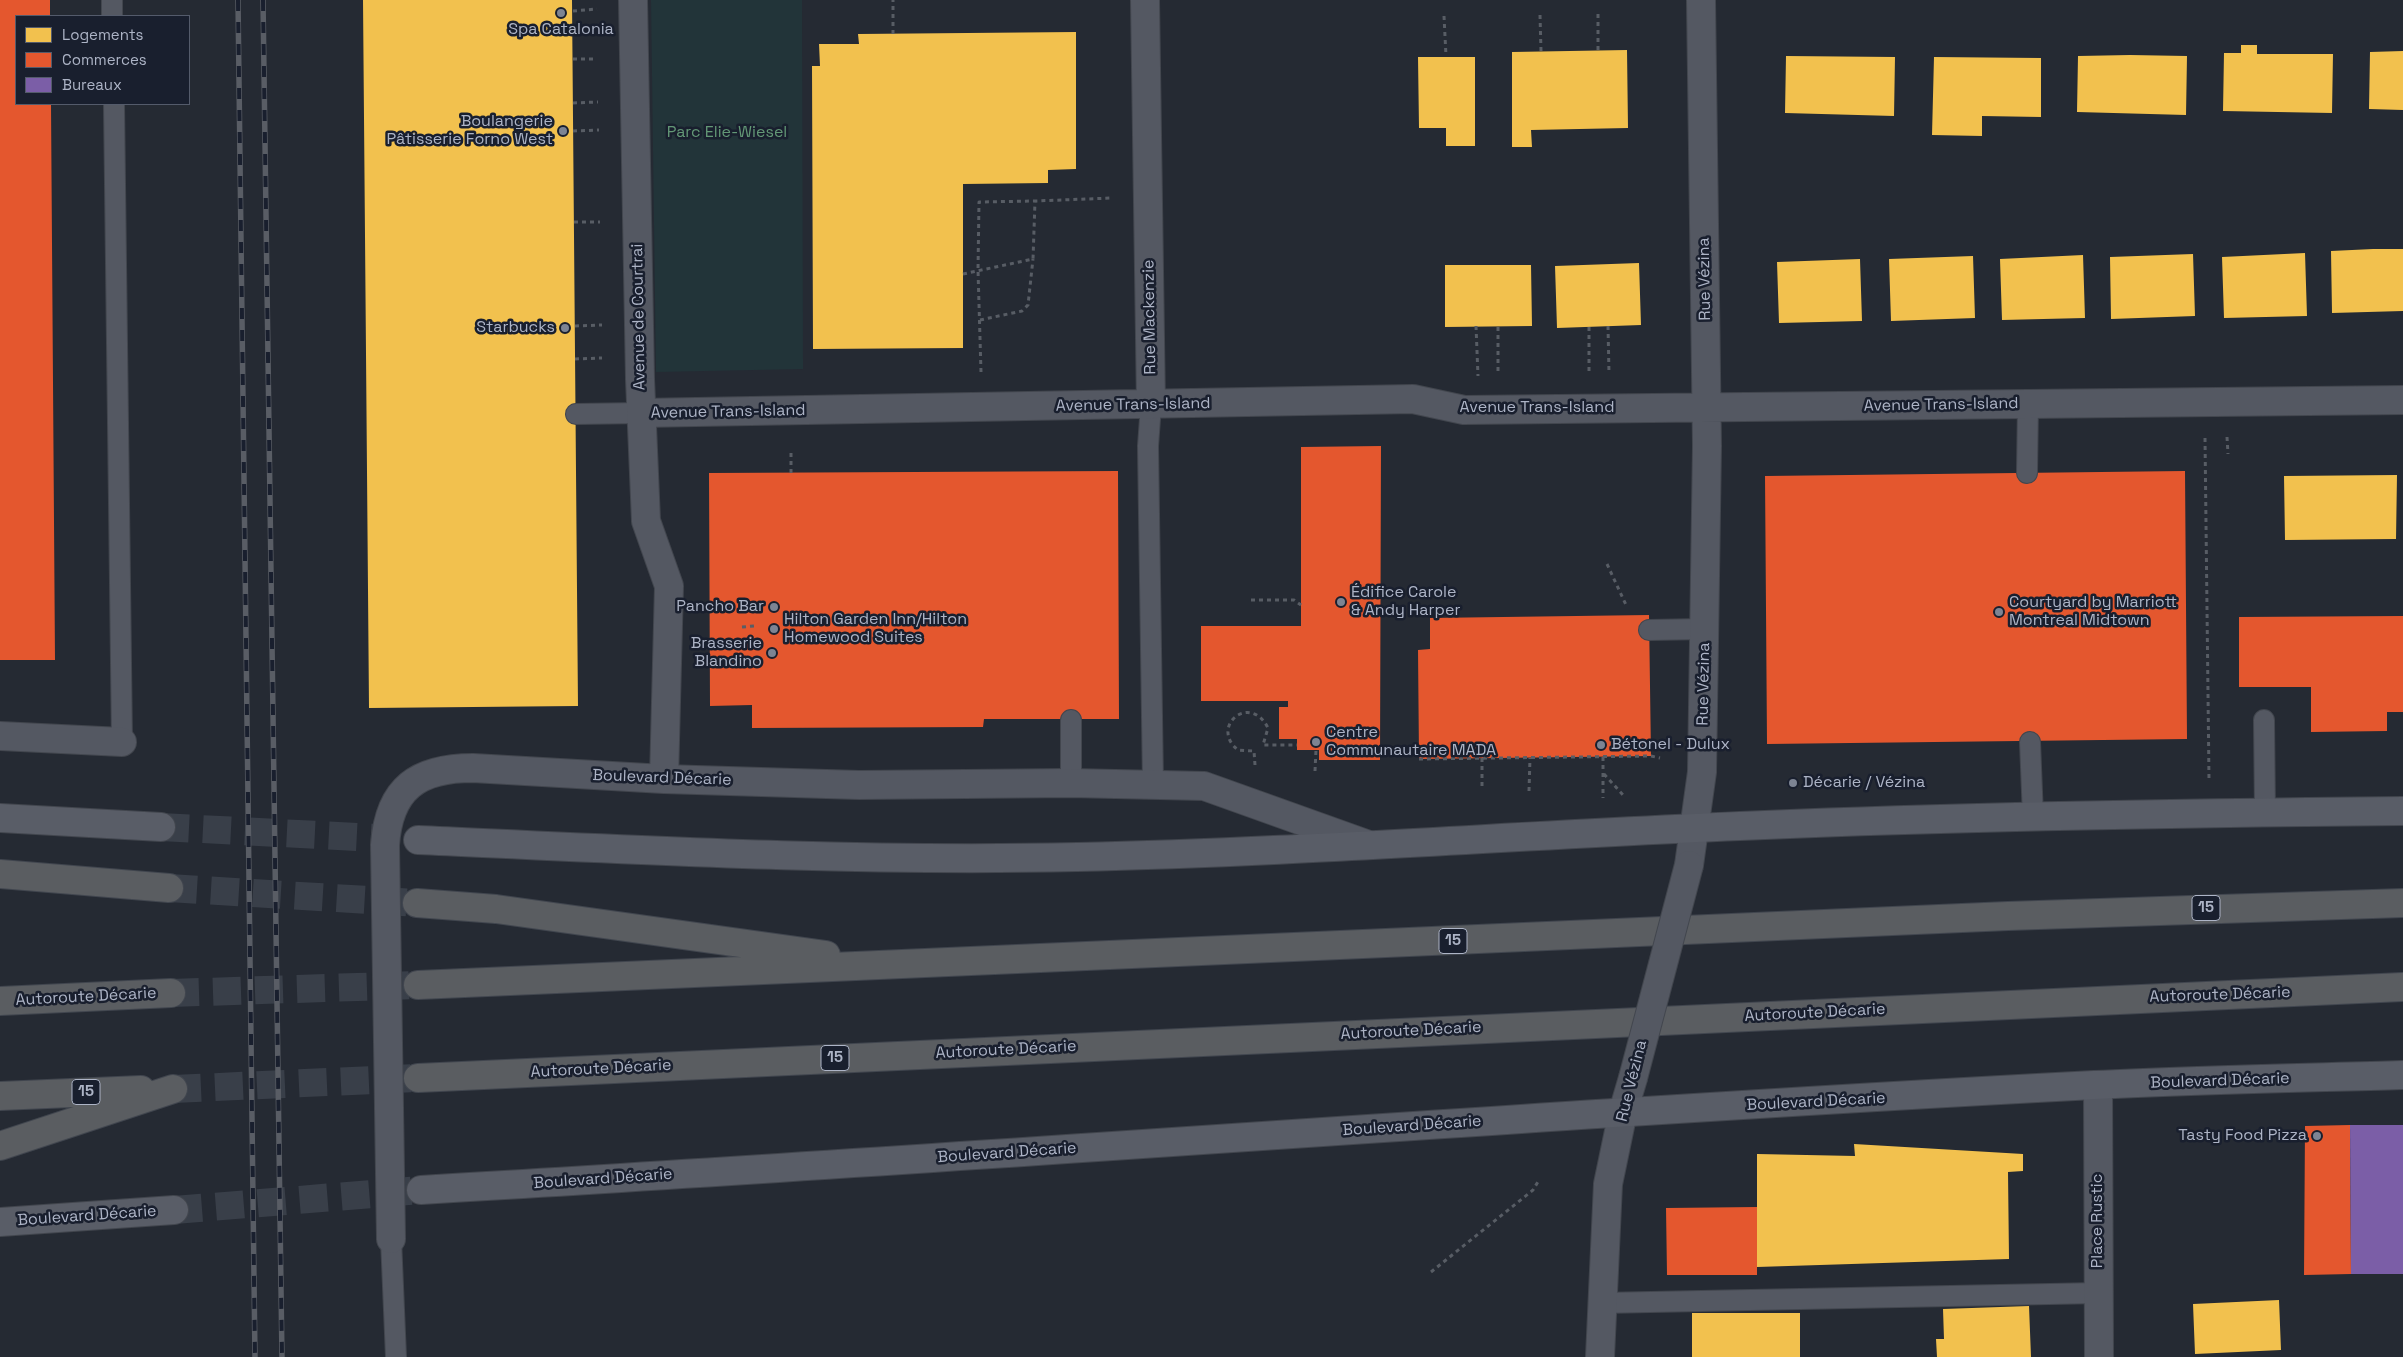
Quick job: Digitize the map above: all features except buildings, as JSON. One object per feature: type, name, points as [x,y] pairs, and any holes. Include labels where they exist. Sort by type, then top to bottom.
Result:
[{"type":"highway","points":[[0,874],[169,888]]},
{"type":"highway","points":[[417,903],[496,909],[897,965]]},
{"type":"highway","name":"15","points":[[418,985],[1998,916],[2403,903]]},
{"type":"highway","name":"Autoroute Décarie","points":[[418,1078],[2403,988]]},
{"type":"highway","name":"Autoroute Décarie","points":[[0,1001],[171,993]]},
{"type":"highway","name":"15","points":[[0,1096],[173,1089],[0,1146]]},
{"type":"main road","name":"Boulevard Décarie","points":[[418,840],[738,855],[1073,858],[1695,828],[2033,817],[2403,811]]},
{"type":"main road","points":[[0,818],[162,827]]},
{"type":"main road","name":"Boulevard Décarie","points":[[421,1190],[1288,1136],[1623,1112],[2098,1085],[2403,1075]]},
{"type":"main road","name":"Boulevard Décarie","points":[[0,1222],[174,1210]]},
{"type":"street","name":"Avenue de Courtrai","points":[[633,0],[641,413],[646,521],[669,586],[664,779]]},
{"type":"street","name":"Rue Mackenzie","points":[[1145,0],[1151,405]]},
{"type":"street","name":"Rue Vézina","points":[[1600,1357],[1608,1184],[1623,1112],[1690,865],[1702,772],[1707,407],[1701,0]]},
{"type":"street","name":"Avenue Trans-Island","points":[[641,413],[1393,399],[1413,399],[1464,410],[2403,400]]},
{"type":"street","points":[[0,736],[122,742]]},
{"type":"street","name":"Boulevard Décarie","points":[[391,1239],[386,822],[392,808],[407,788],[419,778],[448,768],[664,779],[859,785],[1071,783],[1204,786],[1369,845]]},
{"type":"street","name":"Place Rustic","points":[[2098,1085],[2099,1357]]},
{"type":"lane","points":[[112,0],[112,15]]},
{"type":"lane","points":[[114,105],[122,742]]},
{"type":"lane","points":[[2027,473],[2028,403]]},
{"type":"lane","name":"Rue Mackenzie","points":[[1151,405],[1148,456],[1153,784]]},
{"type":"lane","points":[[576,414],[641,413]]},
{"type":"lane","points":[[1649,630],[1704,629]]},
{"type":"lane","points":[[1071,720],[1071,783]]},
{"type":"lane","points":[[2264,720],[2264,812]]},
{"type":"lane","points":[[2030,742],[2033,817]]},
{"type":"lane","points":[[391,1239],[396,1357]]},
{"type":"lane","points":[[1601,1303],[2099,1293]]},
{"type":"path","points":[[893,0],[893,34]]},
{"type":"path","points":[[573,11],[597,9]]},
{"type":"path","points":[[1598,14],[1598,50]]},
{"type":"path","points":[[1540,15],[1541,51]]},
{"type":"path","points":[[1444,16],[1446,56]]},
{"type":"path","points":[[573,59],[597,59]]},
{"type":"path","points":[[573,103],[598,102]]},
{"type":"path","points":[[573,131],[599,130]]},
{"type":"path","points":[[981,373],[978,270],[979,202],[1119,198]]},
{"type":"path","points":[[980,320],[1022,311],[1028,305],[1033,258],[1035,201]]},
{"type":"path","points":[[574,222],[600,222]]},
{"type":"path","points":[[963,274],[1033,258]]},
{"type":"path","points":[[575,326],[602,325]]},
{"type":"path","points":[[1476,326],[1478,377]]},
{"type":"path","points":[[1608,326],[1609,376]]},
{"type":"path","points":[[1498,327],[1498,376]]},
{"type":"path","points":[[1589,327],[1589,376]]},
{"type":"path","points":[[575,359],[602,358]]},
{"type":"path","points":[[2205,436],[2208,770]]},
{"type":"path","points":[[2227,436],[2228,454]]},
{"type":"path","points":[[791,449],[791,473]]},
{"type":"path","points":[[1607,564],[1627,607],[1628,615]]},
{"type":"path","points":[[1251,600],[1294,600],[1301,605]]},
{"type":"path","points":[[742,626],[754,626]]},
{"type":"path","points":[[1255,765],[1254,751],[1238,750],[1229,741],[1229,727],[1237,715],[1251,712],[1264,720],[1268,728],[1263,745],[1297,745]]},
{"type":"path","points":[[1315,771],[1316,750]]},
{"type":"path","points":[[1419,759],[1650,756],[1660,758]]},
{"type":"path","points":[[1603,757],[1603,798]]},
{"type":"path","points":[[1482,758],[1482,786]]},
{"type":"path","points":[[1529,791],[1530,758]]},
{"type":"path","points":[[1603,774],[1626,799]]},
{"type":"path","points":[[1431,1272],[1533,1190],[1539,1180]]},
{"type":"green space","name":"Parc Elie-Wiesel","points":[[651,0],[802,0],[803,369],[656,372]]},
{"type":"tunnel","points":[[161,827],[418,840]]},
{"type":"tunnel","points":[[169,888],[417,903]]},
{"type":"tunnel","points":[[171,993],[418,985]]},
{"type":"tunnel","points":[[173,1089],[418,1078]]},
{"type":"tunnel","points":[[174,1210],[421,1190]]},
{"type":"railway","points":[[238,0],[255,1357]]},
{"type":"railway","points":[[263,0],[282,1357]]},
{"type":"place","name":"Spa Catalonia","points":[[561,13]]},
{"type":"place","name":"Boulangerie Pâtisserie Forno West","points":[[563,131]]},
{"type":"place","name":"Starbucks","points":[[565,328]]},
{"type":"place","name":"Édifice Carole & Andy Harper","points":[[1341,602]]},
{"type":"place","name":"Pancho Bar","points":[[774,607]]},
{"type":"place","name":"Courtyard by Marriott Montreal Midtown","points":[[1999,612]]},
{"type":"place","name":"Hilton Garden Inn/Hilton Homewood Suites","points":[[774,629]]},
{"type":"place","name":"Brasserie Blandino","points":[[772,653]]},
{"type":"place","name":"Centre Communautaire MADA","points":[[1316,742]]},
{"type":"place","name":"Bétonel - Dulux","points":[[1601,745]]},
{"type":"place","name":"Décarie / Vézina","points":[[1793,783]]},
{"type":"place","name":"Tasty Food Pizza","points":[[2317,1136]]}]
